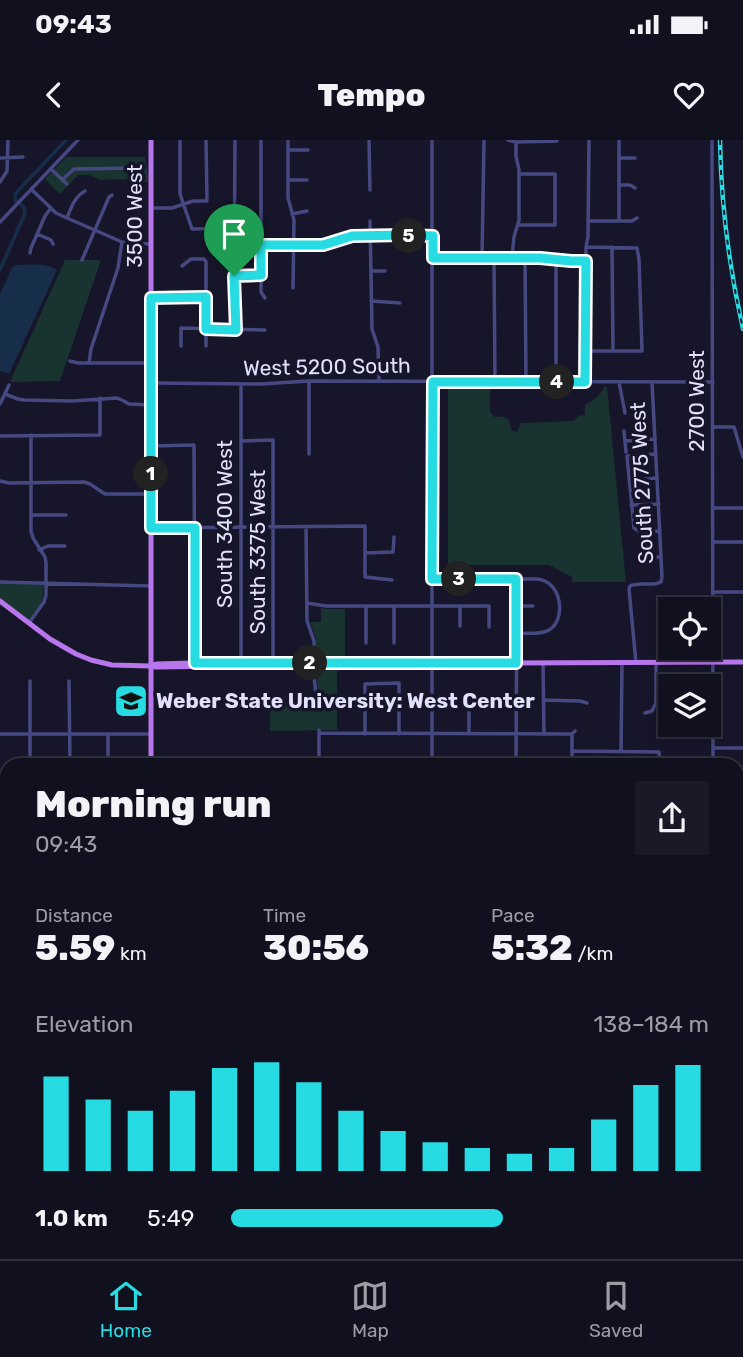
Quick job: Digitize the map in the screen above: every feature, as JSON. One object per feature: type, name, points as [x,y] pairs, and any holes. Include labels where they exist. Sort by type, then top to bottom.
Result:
[{"type":"main road","name":"3500 West","points":[[151,140],[151,758]]},
{"type":"main road","points":[[0,601],[63,647],[91,660],[112,664],[156,667],[274,663],[743,663]]},
{"type":"main road","points":[[151,666],[231,662],[241,664]]},
{"type":"street","points":[[0,181],[7,171],[8,140]]},
{"type":"street","points":[[0,222],[78,140]]},
{"type":"street","points":[[180,140],[180,194],[192,229],[234,228]]},
{"type":"street","points":[[151,208],[172,208],[193,201],[206,201],[206,140]]},
{"type":"street","points":[[235,140],[236,330]]},
{"type":"street","points":[[261,140],[261,292],[265,298]]},
{"type":"street","points":[[288,140],[288,198],[294,220],[293,288]]},
{"type":"street","points":[[369,140],[370,190]]},
{"type":"street","points":[[432,140],[432,758]]},
{"type":"street","points":[[482,258],[484,140]]},
{"type":"street","points":[[508,140],[557,141]]},
{"type":"street","points":[[585,382],[589,140]]},
{"type":"street","points":[[619,140],[619,221]]},
{"type":"street","name":"2700 West","points":[[712,140],[713,758]]},
{"type":"street","points":[[512,258],[513,237],[518,225],[519,174],[516,142]]},
{"type":"street","points":[[288,150],[308,150]]},
{"type":"street","points":[[0,158],[23,157]]},
{"type":"street","points":[[619,158],[635,158]]},
{"type":"street","points":[[51,169],[67,184]]},
{"type":"street","points":[[62,180],[74,169],[140,170]]},
{"type":"street","points":[[518,225],[556,227],[556,173],[519,174]]},
{"type":"street","points":[[288,180],[307,180]]},
{"type":"street","points":[[619,185],[635,188]]},
{"type":"street","points":[[31,189],[56,213],[122,242],[151,244]]},
{"type":"street","points":[[67,218],[74,201],[85,191]]},
{"type":"street","points":[[82,260],[112,195]]},
{"type":"street","points":[[30,253],[51,208]]},
{"type":"street","points":[[292,214],[307,211]]},
{"type":"street","points":[[588,221],[632,221],[637,218]]},
{"type":"street","points":[[370,221],[371,301],[373,334],[378,342],[379,381]]},
{"type":"street","points":[[37,234],[51,240],[53,244]]},
{"type":"street","points":[[261,245],[323,245],[346,237],[433,236]]},
{"type":"street","points":[[89,363],[91,349],[118,268],[122,242]]},
{"type":"street","points":[[585,351],[642,351],[637,248],[586,247]]},
{"type":"street","points":[[612,247],[613,351]]},
{"type":"street","points":[[433,258],[586,261]]},
{"type":"street","points":[[494,258],[495,382]]},
{"type":"street","points":[[525,258],[526,382]]},
{"type":"street","points":[[183,266],[191,259],[204,259],[206,262],[206,346]]},
{"type":"street","points":[[556,260],[556,382]]},
{"type":"street","points":[[371,271],[385,271]]},
{"type":"street","points":[[234,276],[261,275]]},
{"type":"street","points":[[151,298],[206,297]]},
{"type":"street","points":[[371,301],[400,303]]},
{"type":"street","points":[[181,346],[181,328],[265,330]]},
{"type":"street","points":[[70,361],[151,363]]},
{"type":"street","points":[[309,381],[309,454]]},
{"type":"street","points":[[619,382],[625,413]]},
{"type":"street","name":"South 2775 West","points":[[636,663],[629,589],[635,584],[657,584],[662,577],[652,382]]},
{"type":"street","name":"West 5200 South","points":[[151,383],[713,382]]},
{"type":"street","name":"South 3400 West","points":[[241,384],[241,664]]},
{"type":"street","points":[[0,404],[9,385]]},
{"type":"street","points":[[5,394],[18,400],[117,398],[129,404],[151,405]]},
{"type":"street","points":[[0,436],[100,435],[100,398]]},
{"type":"street","points":[[713,427],[734,427],[743,457]]},
{"type":"street","points":[[624,431],[634,528],[640,532],[660,531]]},
{"type":"street","points":[[29,623],[44,602],[47,564],[33,538],[31,435]]},
{"type":"street","points":[[625,441],[655,439]]},
{"type":"street","name":"South 3375 West","points":[[241,441],[273,440],[274,663]]},
{"type":"street","points":[[151,446],[196,444],[195,663]]},
{"type":"street","points":[[627,454],[656,454]]},
{"type":"street","points":[[629,480],[657,478]]},
{"type":"street","points":[[0,481],[84,482],[105,494],[151,494]]},
{"type":"street","points":[[631,505],[659,504]]},
{"type":"street","points":[[713,508],[743,508]]},
{"type":"street","points":[[31,514],[65,514]]},
{"type":"street","points":[[151,528],[365,526],[365,577],[392,580]]},
{"type":"street","points":[[306,527],[307,621],[314,641],[316,695]]},
{"type":"street","points":[[365,553],[393,552],[394,537]]},
{"type":"street","points":[[713,542],[743,542]]},
{"type":"street","points":[[39,550],[48,546],[65,546]]},
{"type":"street","points":[[637,557],[661,557]]},
{"type":"street","points":[[432,579],[543,579],[553,585],[559,598],[556,624],[541,633],[516,634]]},
{"type":"street","points":[[516,579],[516,758]]},
{"type":"street","points":[[0,582],[151,586]]},
{"type":"street","points":[[713,593],[743,592]]},
{"type":"street","points":[[307,603],[326,606],[489,606],[489,627]]},
{"type":"street","points":[[366,606],[366,643]]},
{"type":"street","points":[[394,606],[394,643]]},
{"type":"street","points":[[516,606],[533,606]]},
{"type":"street","points":[[460,607],[460,626]]},
{"type":"street","points":[[543,663],[544,734]]},
{"type":"street","points":[[621,752],[622,663]]},
{"type":"street","points":[[645,713],[652,711],[656,703],[656,663]]},
{"type":"street","points":[[30,681],[30,758]]},
{"type":"street","points":[[69,681],[69,758]]},
{"type":"street","points":[[365,734],[365,684],[399,683],[399,734]]},
{"type":"street","points":[[469,734],[469,698],[516,697]]},
{"type":"street","points":[[543,700],[587,702]]},
{"type":"street","points":[[319,758],[319,732],[574,733],[572,758]]},
{"type":"street","points":[[0,734],[151,734]]},
{"type":"street","points":[[108,734],[108,758]]},
{"type":"street","points":[[713,748],[743,748]]},
{"type":"street","points":[[572,751],[659,752],[659,758]]},
{"type":"green space","points":[[66,157],[145,157],[149,182],[136,183],[137,179],[100,180],[89,175],[78,175],[60,194],[45,179]]},
{"type":"green space","points":[[65,260],[101,260],[60,381],[10,382]]},
{"type":"green space","points":[[448,386],[490,386],[490,412],[495,417],[507,419],[511,430],[517,432],[521,423],[574,421],[578,416],[585,415],[585,404],[594,400],[604,387],[607,387],[626,582],[572,582],[572,577],[549,565],[448,565]]},
{"type":"green space","points":[[0,583],[44,583],[42,604],[29,621],[0,598]]},
{"type":"green space","points":[[321,607],[345,609],[345,661],[316,661],[316,638],[310,622],[321,622]]},
{"type":"green space","points":[[316,665],[337,665],[337,730],[270,731],[270,696],[318,696]]},
{"type":"water","points":[[15,265],[42,265],[57,270],[9,374],[0,371],[0,294]]},
{"type":"waterway","points":[[0,270],[25,213],[24,207],[16,201],[16,193],[66,140]]},
{"type":"railway","points":[[720,140],[727,235],[743,329]]},
{"type":"place","name":"Weber State University: West Center","points":[[131,701]]},
{"type":"route","points":[[352,236],[433,236],[433,258],[586,261],[585,382],[433,382],[432,579],[516,579],[516,663],[195,663],[195,528],[151,528],[151,298],[206,297],[206,329],[236,330],[234,276],[261,275],[261,245],[323,245],[352,236]]}]
